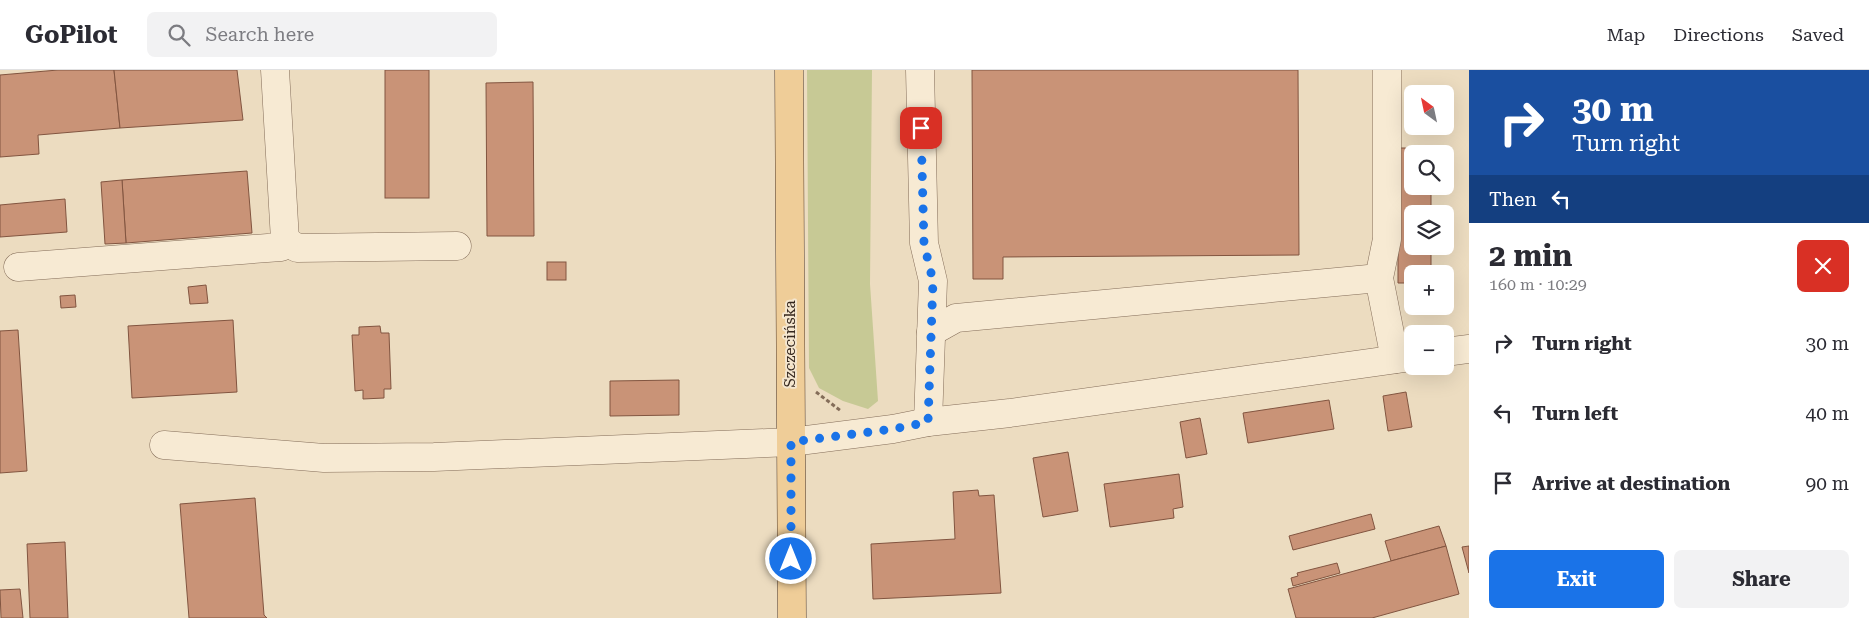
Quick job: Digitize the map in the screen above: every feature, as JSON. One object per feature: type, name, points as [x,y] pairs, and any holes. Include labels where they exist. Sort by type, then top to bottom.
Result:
[{"type":"main road","name":"Szczecińska","points":[[789,70],[792,618]]},
{"type":"lane","points":[[18,267],[281,247],[286,240],[275,70]]},
{"type":"lane","points":[[920,70],[924,244],[933,281],[928,422]]},
{"type":"lane","points":[[164,445],[334,458],[434,457],[791,442],[1404,358],[1379,278],[1387,239],[1387,70]]},
{"type":"lane","points":[[286,240],[297,248],[457,246]]},
{"type":"lane","points":[[931,332],[956,318],[1379,278]]},
{"type":"lane","points":[[1454,351],[1469,349]]},
{"type":"path","points":[[790,361],[801,377],[817,393],[843,412]]},
{"type":"green space","points":[[807,70],[872,70],[870,284],[878,401],[868,409],[843,401],[819,388],[809,368]]},
{"type":"building","points":[[58,70],[114,70],[120,128],[38,135],[39,154],[0,157],[0,75]]},
{"type":"building","points":[[114,70],[237,70],[243,120],[120,128]]},
{"type":"building","points":[[385,70],[429,70],[429,198],[385,198]]},
{"type":"building","points":[[972,70],[1298,70],[1299,255],[1003,257],[1003,279],[973,279]]},
{"type":"building","points":[[533,82],[534,236],[487,236],[486,83]]},
{"type":"building","points":[[1398,148],[1404,148],[1404,195],[1431,195],[1431,205],[1404,205],[1404,255],[1431,255],[1431,265],[1404,265],[1404,283],[1398,283]]},
{"type":"building","points":[[247,171],[252,233],[126,243],[122,180]]},
{"type":"building","points":[[122,180],[126,243],[105,244],[101,182]]},
{"type":"building","points":[[65,199],[67,232],[0,237],[0,205]]},
{"type":"building","points":[[547,262],[566,262],[566,280],[547,280]]},
{"type":"building","points":[[206,285],[208,303],[190,304],[188,287]]},
{"type":"building","points":[[75,295],[76,307],[61,308],[60,296]]},
{"type":"building","points":[[233,320],[237,392],[132,398],[128,326]]},
{"type":"building","points":[[380,326],[381,333],[389,333],[391,389],[384,389],[384,398],[363,399],[363,390],[355,391],[352,335],[359,335],[359,327]]},
{"type":"building","points":[[18,330],[27,471],[0,473],[0,331]]},
{"type":"building","points":[[679,380],[679,415],[610,416],[610,381]]},
{"type":"building","points":[[1406,392],[1412,427],[1388,431],[1383,396]]},
{"type":"building","points":[[1329,400],[1334,429],[1248,443],[1243,413]]},
{"type":"building","points":[[1200,418],[1207,454],[1186,458],[1180,422]]},
{"type":"building","points":[[1068,452],[1078,511],[1043,517],[1033,458]]},
{"type":"building","points":[[1179,474],[1183,507],[1173,509],[1174,518],[1110,527],[1104,484]]},
{"type":"building","points":[[978,490],[979,496],[994,495],[1001,593],[873,599],[871,544],[955,539],[953,492]]},
{"type":"building","points":[[255,498],[264,615],[267,618],[189,618],[180,504]]},
{"type":"building","points":[[1371,514],[1375,529],[1293,550],[1289,536]]},
{"type":"building","points":[[1439,526],[1446,546],[1391,561],[1385,541]]},
{"type":"building","points":[[65,542],[68,618],[30,618],[27,544]]},
{"type":"building","points":[[1446,546],[1459,594],[1372,618],[1296,618],[1288,589]]},
{"type":"building","points":[[1469,546],[1469,573],[1462,547]]},
{"type":"building","points":[[1337,563],[1340,573],[1293,586],[1291,578],[1298,576],[1297,573]]},
{"type":"building","points":[[20,589],[23,618],[1,618],[0,590]]},
{"type":"route","points":[[791,559],[791,442],[893,429],[928,422],[933,281],[924,244],[921,128]]}]
